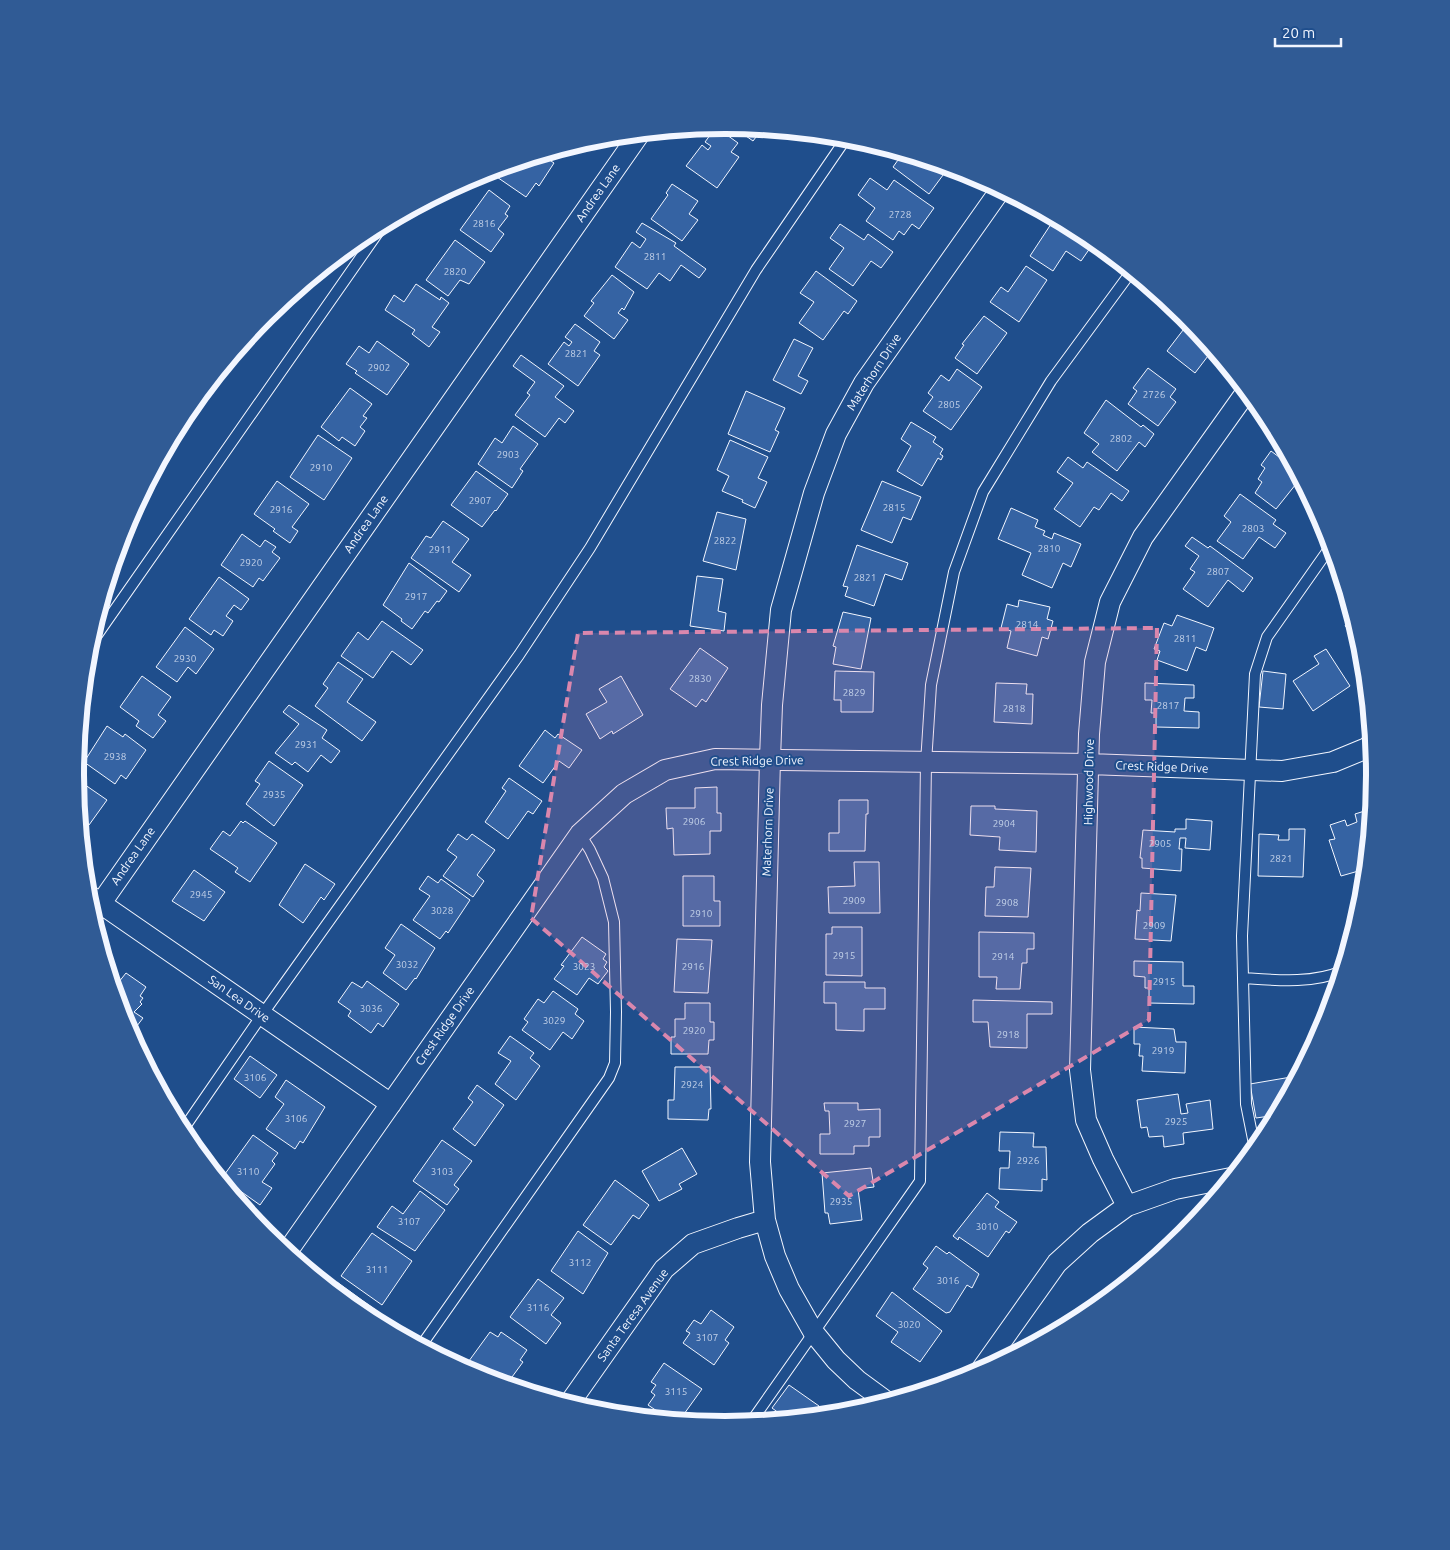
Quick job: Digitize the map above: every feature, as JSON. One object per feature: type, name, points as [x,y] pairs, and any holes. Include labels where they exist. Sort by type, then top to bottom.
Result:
[{"type":"street","name":"Andrea Lane","points":[[96,900],[635,140]]},
{"type":"street","name":"Materhorn Drive","points":[[880,1397],[857,1380],[836,1360],[814,1333],[789,1289],[775,1256],[765,1220],[760,1162],[770,759],[772,705],[781,610],[814,493],[836,434],[864,383],[997,195]]},
{"type":"street","name":"Highwood Drive","points":[[1127,1206],[1103,1160],[1086,1120],[1080,1070],[1089,734],[1095,662],[1110,602],[1143,537],[1243,397]]},
{"type":"street","name":"Crest Ridge Drive","points":[[291,1246],[580,834],[624,794],[665,770],[715,759],[770,759],[926,763],[1089,764],[1282,771],[1333,762],[1365,749]]},
{"type":"street","name":"San Lea Drive","points":[[98,907],[262,1015],[391,1104]]},
{"type":"street","points":[[988,1359],[1057,1263],[1090,1232],[1127,1206],[1175,1189],[1222,1180]]},
{"type":"street","name":"Santa Teresa Avenue","points":[[574,1398],[664,1270],[693,1244],[765,1220]]},
{"type":"lane","points":[[187,1123],[262,1015],[525,647],[590,548],[756,270],[842,145]]},
{"type":"lane","points":[[101,629],[373,239]]},
{"type":"lane","points":[[756,1415],[920,1182],[926,763],[931,685],[954,572],[983,492],[1051,381],[1128,276]]},
{"type":"lane","points":[[1253,1138],[1246,1104],[1242,936],[1255,674],[1267,637],[1326,554]]},
{"type":"lane","points":[[424,1341],[609,1078],[615,1063],[614,922],[603,878],[580,834]]},
{"type":"lane","points":[[1243,978],[1293,980],[1334,973]]},
{"type":"highlighted area","points":[[1157,628],[1149,1020],[849,1196],[531,918],[578,633]]},
{"type":"building","points":[[711,134],[726,134],[738,143],[731,152],[739,157],[717,188],[686,166],[702,145],[708,150],[711,146],[705,142]]},
{"type":"building","points":[[744,134],[758,135],[753,141]]},
{"type":"building","points":[[899,158],[944,173],[929,194],[893,167]]},
{"type":"building","points":[[548,159],[554,163],[539,186],[536,183],[526,197],[496,177]]},
{"type":"building","points":[[870,178],[887,190],[894,180],[934,208],[919,229],[912,224],[904,235],[899,231],[893,240],[866,221],[875,208],[858,195]]},
{"type":"building","points":[[672,184],[698,201],[689,214],[698,220],[682,241],[651,219],[668,195],[666,193]]},
{"type":"building","points":[[489,190],[510,206],[505,214],[508,216],[498,229],[504,234],[491,252],[460,230]]},
{"type":"building","points":[[642,223],[676,243],[674,246],[706,269],[699,278],[681,265],[670,281],[659,273],[647,289],[615,267],[632,242],[640,248],[646,239],[636,232]]},
{"type":"building","points":[[1051,223],[1090,248],[1081,261],[1066,251],[1053,271],[1030,256]]},
{"type":"building","points":[[840,224],[864,240],[868,234],[893,252],[881,268],[871,261],[853,286],[829,269],[844,248],[830,238]]},
{"type":"building","points":[[455,240],[485,262],[469,284],[460,280],[448,296],[426,280]]},
{"type":"building","points":[[1026,266],[1047,280],[1019,322],[990,302],[1001,287],[1008,292]]},
{"type":"building","points":[[816,271],[857,301],[848,314],[844,311],[823,340],[799,323],[814,302],[800,293]]},
{"type":"building","points":[[612,275],[634,292],[624,310],[622,308],[618,313],[628,320],[614,339],[584,316],[594,303],[591,301]]},
{"type":"building","points":[[416,284],[440,300],[441,297],[449,303],[432,327],[440,332],[429,347],[412,334],[415,330],[385,310],[394,295],[404,302]]},
{"type":"building","points":[[984,316],[1007,333],[977,374],[955,358],[964,345],[962,344]]},
{"type":"building","points":[[575,324],[600,342],[594,351],[600,355],[578,386],[548,364],[564,342],[569,346],[572,342],[565,337]]},
{"type":"building","points":[[1184,328],[1209,355],[1195,373],[1167,351]]},
{"type":"building","points":[[794,339],[813,348],[798,376],[808,381],[801,394],[773,380]]},
{"type":"building","points":[[377,341],[409,364],[387,395],[355,373],[357,371],[346,364],[359,346],[369,353]]},
{"type":"building","points":[[521,355],[564,386],[555,397],[574,411],[565,423],[559,418],[545,437],[515,415],[530,395],[527,393],[535,382],[513,366]]},
{"type":"building","points":[[1148,368],[1176,389],[1170,397],[1176,402],[1158,426],[1128,404],[1137,391],[1133,388]]},
{"type":"building","points":[[957,369],[982,387],[951,430],[923,411],[933,397],[928,393],[941,375],[949,381]]},
{"type":"building","points":[[350,388],[372,404],[363,416],[367,418],[360,427],[365,431],[355,446],[342,437],[339,441],[321,427]]},
{"type":"building","points":[[746,391],[785,408],[775,430],[779,432],[770,452],[728,434]]},
{"type":"building","points":[[1106,400],[1141,427],[1143,425],[1154,434],[1145,447],[1139,442],[1117,471],[1092,452],[1099,444],[1084,433]]},
{"type":"building","points":[[911,422],[936,437],[933,442],[943,449],[940,454],[943,456],[941,460],[938,458],[922,486],[897,471],[911,446],[901,439]]},
{"type":"building","points":[[513,426],[538,444],[520,469],[523,471],[512,488],[478,464],[495,438],[502,443]]},
{"type":"building","points":[[318,435],[352,458],[324,500],[290,477]]},
{"type":"building","points":[[730,440],[768,457],[758,478],[767,482],[755,508],[742,502],[743,500],[722,491],[729,476],[717,470]]},
{"type":"building","points":[[1271,451],[1283,460],[1296,484],[1276,509],[1255,493],[1262,482],[1258,479],[1265,468],[1261,465]]},
{"type":"building","points":[[1068,457],[1083,468],[1087,462],[1129,491],[1122,501],[1111,493],[1099,510],[1094,507],[1080,527],[1054,509],[1073,483],[1057,472]]},
{"type":"building","points":[[476,471],[508,494],[482,527],[451,505]]},
{"type":"building","points":[[277,481],[309,504],[292,527],[298,531],[290,543],[254,514]]},
{"type":"building","points":[[882,481],[921,497],[911,520],[903,517],[892,543],[861,530]]},
{"type":"building","points":[[1240,494],[1276,520],[1273,524],[1286,533],[1275,548],[1259,537],[1243,559],[1217,541],[1231,522],[1224,516]]},
{"type":"building","points":[[1011,508],[1038,520],[1035,527],[1045,531],[1043,535],[1052,539],[1054,533],[1081,544],[1071,567],[1063,563],[1052,588],[1022,575],[1031,553],[998,539]]},
{"type":"building","points":[[717,512],[746,519],[736,570],[703,561]]},
{"type":"building","points":[[443,521],[469,539],[452,562],[471,575],[459,592],[411,558],[426,536],[431,538]]},
{"type":"building","points":[[242,534],[260,547],[265,540],[276,547],[272,552],[280,558],[263,581],[259,578],[253,587],[221,565]]},
{"type":"building","points":[[1192,537],[1208,548],[1210,546],[1253,578],[1243,592],[1228,580],[1208,607],[1183,589],[1195,572],[1190,569],[1199,556],[1185,546]]},
{"type":"building","points":[[857,545],[908,563],[902,580],[885,574],[874,606],[845,596],[848,587],[843,586]]},
{"type":"building","points":[[409,563],[447,591],[428,613],[425,611],[412,629],[383,605]]},
{"type":"building","points":[[697,576],[723,579],[718,611],[726,613],[724,631],[690,626]]},
{"type":"building","points":[[219,577],[249,599],[241,610],[234,605],[226,616],[233,621],[223,636],[214,630],[211,635],[189,619]]},
{"type":"building","points":[[1019,600],[1050,607],[1047,619],[1053,621],[1048,639],[1042,637],[1037,656],[1007,648],[1011,631],[1001,628],[1007,604],[1018,607]]},
{"type":"building","points":[[843,612],[871,618],[861,669],[833,664],[836,647],[833,646]]},
{"type":"building","points":[[1177,615],[1214,628],[1206,651],[1196,647],[1187,671],[1157,660],[1160,651],[1154,649],[1164,623],[1172,626]]},
{"type":"building","points":[[382,621],[423,650],[411,665],[392,651],[373,678],[341,656],[358,632],[368,640]]},
{"type":"building","points":[[185,627],[214,649],[196,674],[188,667],[177,682],[156,667]]},
{"type":"building","points":[[700,648],[728,668],[706,702],[702,699],[696,707],[670,689]]},
{"type":"building","points":[[1326,649],[1350,686],[1313,711],[1293,681],[1319,664],[1314,656]]},
{"type":"building","points":[[338,662],[363,679],[347,702],[376,722],[362,741],[315,706],[328,688],[323,684]]},
{"type":"building","points":[[835,671],[874,672],[873,712],[841,712],[841,700],[834,700]]},
{"type":"building","points":[[1263,671],[1286,674],[1283,709],[1259,707]]},
{"type":"building","points":[[142,676],[171,697],[158,715],[166,721],[153,738],[136,726],[139,721],[120,707]]},
{"type":"building","points":[[621,676],[643,715],[613,734],[612,731],[600,739],[586,714],[607,702],[599,689]]},
{"type":"building","points":[[996,683],[1027,684],[1026,694],[1033,694],[1032,724],[994,722]]},
{"type":"building","points":[[1145,683],[1194,685],[1194,698],[1185,698],[1184,711],[1199,712],[1199,728],[1156,727],[1156,713],[1151,713],[1152,700],[1145,700]]},
{"type":"building","points":[[289,705],[327,730],[322,738],[340,751],[331,763],[321,755],[308,772],[295,762],[292,765],[275,753],[299,724],[283,712]]},
{"type":"building","points":[[107,726],[123,737],[125,734],[146,750],[126,779],[121,775],[115,784],[84,761]]},
{"type":"building","points":[[545,730],[555,738],[558,734],[582,750],[569,768],[559,761],[543,783],[519,766]]},
{"type":"building","points":[[269,761],[303,785],[274,826],[246,804],[260,784],[255,781]]},
{"type":"building","points":[[509,778],[542,801],[533,814],[528,811],[508,839],[485,822],[506,791],[502,788]]},
{"type":"building","points":[[84,784],[107,800],[89,825],[85,822]]},
{"type":"building","points":[[717,787],[717,813],[721,813],[721,831],[710,831],[710,854],[674,855],[673,828],[667,829],[666,808],[695,808],[695,788]]},
{"type":"building","points":[[839,800],[868,800],[865,851],[829,851],[829,833],[839,833]]},
{"type":"building","points":[[971,806],[995,806],[995,809],[1037,811],[1036,852],[999,850],[1000,837],[970,835]]},
{"type":"building","points":[[1365,811],[1359,871],[1341,876],[1329,840],[1335,839],[1330,825],[1345,820],[1347,826],[1357,822],[1355,814]]},
{"type":"building","points":[[1186,819],[1212,821],[1210,850],[1185,848],[1186,838],[1180,838],[1179,849],[1182,849],[1181,871],[1142,868],[1142,858],[1140,858],[1143,830],[1175,832],[1175,829],[1186,829]]},
{"type":"building","points":[[241,821],[243,823],[245,821],[277,843],[250,882],[235,872],[238,868],[210,849],[223,831],[230,836]]},
{"type":"building","points":[[1289,829],[1305,829],[1303,877],[1258,876],[1259,834],[1279,835],[1278,840],[1289,840]]},
{"type":"building","points":[[458,834],[467,840],[472,834],[495,850],[477,875],[484,881],[473,897],[443,876],[457,857],[447,850]]},
{"type":"building","points":[[854,862],[879,862],[880,913],[829,913],[828,887],[855,886]]},
{"type":"building","points":[[305,864],[335,884],[324,900],[321,897],[303,923],[279,905]]},
{"type":"building","points":[[995,867],[1031,868],[1028,917],[985,916],[986,887],[994,887]]},
{"type":"building","points":[[194,870],[225,892],[204,921],[172,901]]},
{"type":"building","points":[[428,876],[438,883],[441,879],[470,900],[448,933],[446,931],[440,939],[413,920],[430,896],[419,889]]},
{"type":"building","points":[[683,876],[714,876],[714,901],[720,901],[720,926],[683,926]]},
{"type":"building","points":[[1141,893],[1176,895],[1171,941],[1135,939],[1137,910],[1140,911]]},
{"type":"building","points":[[401,924],[435,948],[416,979],[406,990],[383,973],[395,955],[385,948]]},
{"type":"building","points":[[832,927],[862,927],[862,976],[826,975],[826,934],[832,934]]},
{"type":"building","points":[[979,932],[1034,933],[1034,949],[1027,949],[1027,963],[1022,963],[1020,989],[996,989],[997,977],[979,977]]},
{"type":"building","points":[[582,937],[606,954],[603,959],[607,962],[604,967],[608,971],[598,984],[589,978],[577,995],[554,979],[564,966],[561,965]]},
{"type":"building","points":[[677,939],[712,940],[708,993],[674,992]]},
{"type":"building","points":[[1134,961],[1183,962],[1183,986],[1194,986],[1194,1004],[1149,1003],[1149,988],[1145,988],[1145,977],[1134,976]]},
{"type":"building","points":[[126,973],[146,987],[140,996],[143,998],[140,1002],[142,1004],[134,1012],[143,1018],[136,1027],[133,1020],[119,982]]},
{"type":"building","points":[[367,981],[399,1004],[383,1027],[378,1023],[371,1033],[348,1016],[351,1011],[338,1002],[352,982],[362,988]]},
{"type":"building","points":[[824,982],[865,982],[865,988],[885,988],[885,1009],[864,1009],[864,1031],[836,1030],[836,1003],[824,1003]]},
{"type":"building","points":[[553,991],[578,1009],[575,1014],[584,1021],[572,1039],[563,1032],[550,1050],[522,1030],[528,1022],[524,1019],[538,999],[544,1003]]},
{"type":"building","points":[[973,1000],[1052,1002],[1052,1014],[1027,1014],[1027,1048],[990,1047],[988,1022],[973,1022]]},
{"type":"building","points":[[685,1003],[710,1003],[710,1022],[714,1022],[714,1040],[709,1040],[708,1054],[671,1054],[671,1037],[675,1037],[675,1019],[685,1019]]},
{"type":"building","points":[[1134,1027],[1174,1029],[1176,1042],[1186,1042],[1185,1073],[1142,1071],[1143,1056],[1139,1056],[1140,1044],[1134,1044]]},
{"type":"building","points":[[510,1036],[534,1053],[530,1058],[540,1066],[516,1100],[495,1084],[511,1061],[498,1053]]},
{"type":"building","points":[[250,1056],[277,1075],[260,1098],[234,1079]]},
{"type":"building","points":[[675,1067],[710,1067],[711,1109],[709,1109],[708,1120],[668,1119],[668,1100],[674,1100]]},
{"type":"building","points":[[1290,1077],[1267,1116],[1256,1118],[1250,1084]]},
{"type":"building","points":[[286,1080],[325,1107],[303,1143],[300,1141],[295,1149],[266,1129],[284,1104],[275,1097]]},
{"type":"building","points":[[477,1085],[504,1105],[475,1146],[453,1129],[473,1102],[468,1098]]},
{"type":"building","points":[[1178,1094],[1181,1114],[1188,1113],[1186,1104],[1210,1100],[1213,1129],[1183,1133],[1184,1144],[1164,1147],[1163,1136],[1149,1137],[1147,1127],[1141,1128],[1137,1100]]},
{"type":"building","points":[[824,1103],[858,1103],[858,1110],[880,1109],[880,1137],[869,1137],[869,1146],[854,1146],[854,1154],[820,1154],[820,1134],[830,1134],[829,1111],[825,1111]]},
{"type":"building","points":[[1000,1132],[1034,1133],[1033,1147],[1046,1147],[1047,1180],[1042,1179],[1042,1191],[999,1189],[1000,1168],[1009,1168],[1010,1151],[999,1151]]},
{"type":"building","points":[[253,1135],[278,1153],[272,1161],[275,1164],[262,1182],[272,1188],[260,1205],[233,1186],[224,1175]]},
{"type":"building","points":[[442,1140],[472,1161],[454,1185],[459,1189],[447,1205],[413,1181]]},
{"type":"building","points":[[682,1148],[697,1174],[679,1184],[682,1189],[659,1201],[642,1171]]},
{"type":"building","points":[[871,1168],[874,1187],[858,1189],[862,1220],[830,1224],[828,1213],[825,1213],[822,1173]]},
{"type":"building","points":[[615,1180],[649,1205],[639,1219],[633,1215],[611,1245],[583,1225]]},
{"type":"building","points":[[420,1191],[445,1210],[415,1251],[377,1227],[392,1206],[403,1214]]},
{"type":"building","points":[[987,1193],[999,1202],[995,1207],[1017,1222],[1009,1233],[1006,1231],[988,1257],[959,1237],[958,1240],[953,1236]]},
{"type":"building","points":[[578,1231],[608,1253],[583,1294],[551,1271]]},
{"type":"building","points":[[372,1233],[412,1261],[382,1305],[341,1276]]},
{"type":"building","points":[[936,1246],[947,1254],[949,1252],[979,1274],[972,1288],[967,1285],[950,1312],[946,1313],[913,1289],[928,1268],[923,1264]]},
{"type":"building","points":[[538,1279],[564,1298],[551,1315],[561,1323],[546,1344],[510,1317]]},
{"type":"building","points":[[337,1282],[377,1311],[376,1312],[369,1308],[335,1284]]},
{"type":"building","points":[[892,1292],[942,1331],[920,1362],[891,1342],[898,1332],[876,1316]]},
{"type":"building","points":[[711,1310],[734,1327],[725,1340],[729,1343],[714,1365],[683,1343],[690,1333],[686,1331],[694,1320],[701,1324]]},
{"type":"building","points":[[490,1332],[498,1337],[501,1332],[527,1350],[520,1360],[523,1362],[512,1377],[518,1382],[468,1362]]},
{"type":"building","points":[[664,1363],[702,1389],[683,1415],[660,1413],[648,1405],[655,1395],[651,1392],[656,1385],[651,1382]]},
{"type":"building","points":[[789,1385],[819,1406],[816,1410],[780,1414],[772,1408]]}]
